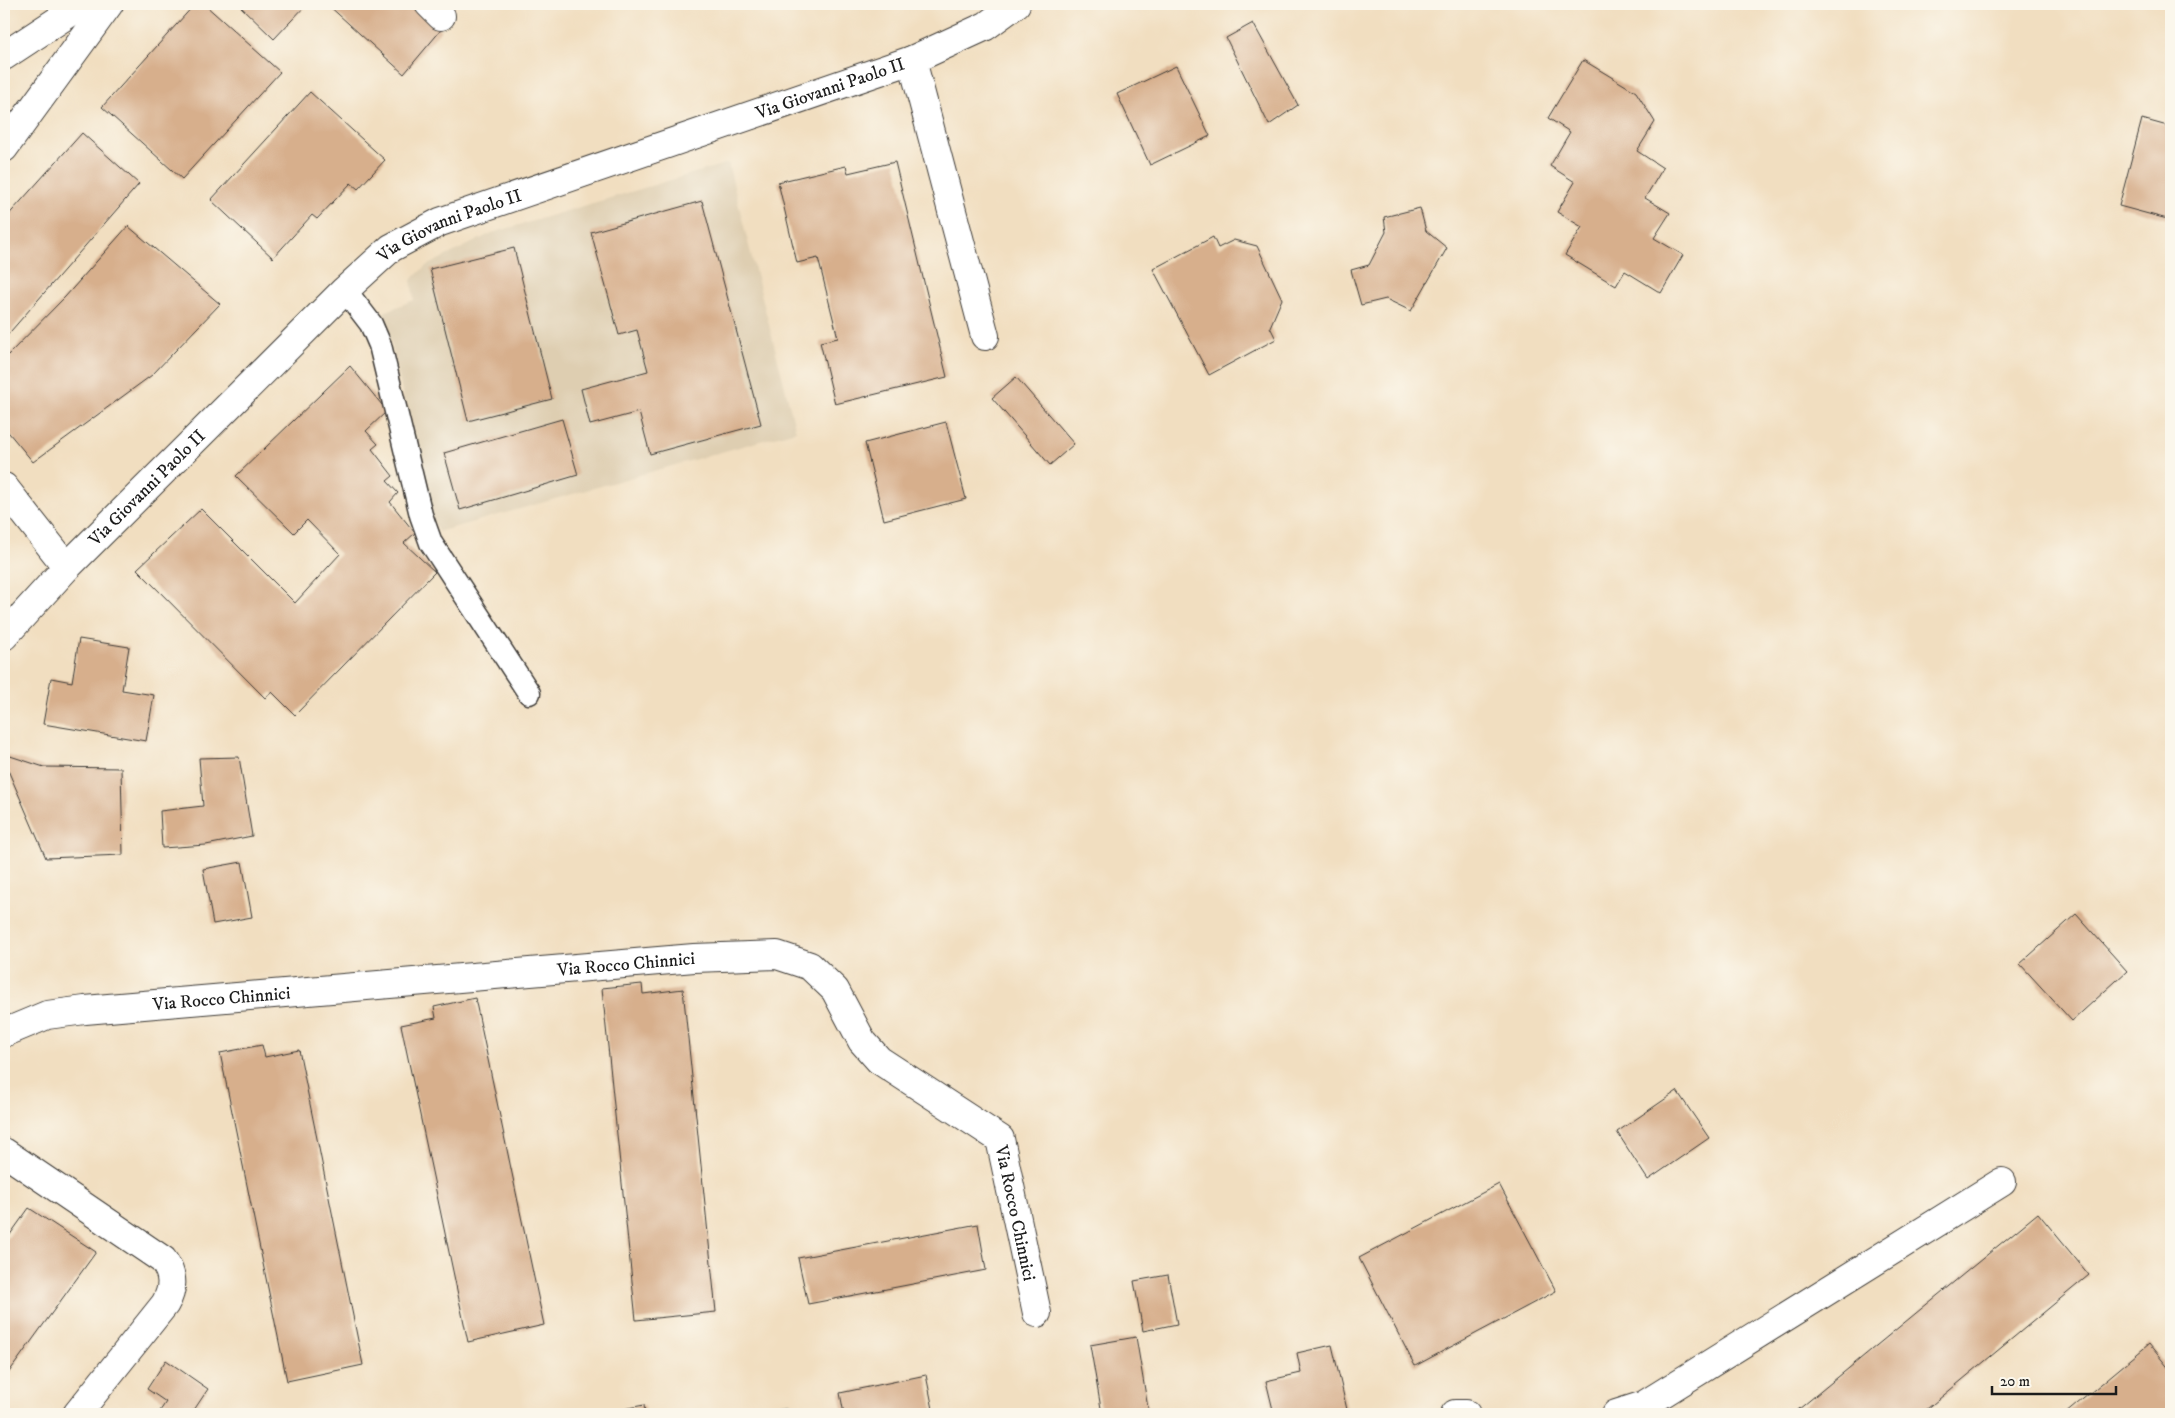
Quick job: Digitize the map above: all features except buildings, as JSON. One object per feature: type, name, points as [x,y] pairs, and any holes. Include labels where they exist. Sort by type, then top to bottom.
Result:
[{"type":"street","points":[[4,56],[83,4]]},
{"type":"street","points":[[4,148],[110,4]]},
{"type":"street","name":"Via Giovanni Paolo II","points":[[4,636],[67,567],[345,290],[391,248],[440,222],[912,60],[986,26],[1016,4]]},
{"type":"street","points":[[912,60],[986,336]]},
{"type":"street","points":[[4,487],[67,567]]},
{"type":"street","name":"Via Rocco Chinnici","points":[[4,1033],[46,1015],[86,1010],[694,958],[777,955],[810,966],[835,990],[862,1040],[879,1060],[1000,1139],[1037,1313]]},
{"type":"street","points":[[4,1152],[164,1260],[172,1277],[172,1287],[165,1304],[78,1414]]},
{"type":"street","points":[[1616,1414],[1644,1405],[2002,1182]]},
{"type":"street","points":[[1454,1414],[1466,1414]]},
{"type":"lane","points":[[345,290],[370,324],[380,345],[420,515],[432,543],[529,693]]},
{"type":"shaded area","points":[[728,163],[796,431],[438,532],[428,507],[384,312],[414,300],[411,280],[426,266],[492,233]]},
{"type":"water","points":[[790,1402],[792,1414],[744,1414],[743,1409]]}]
